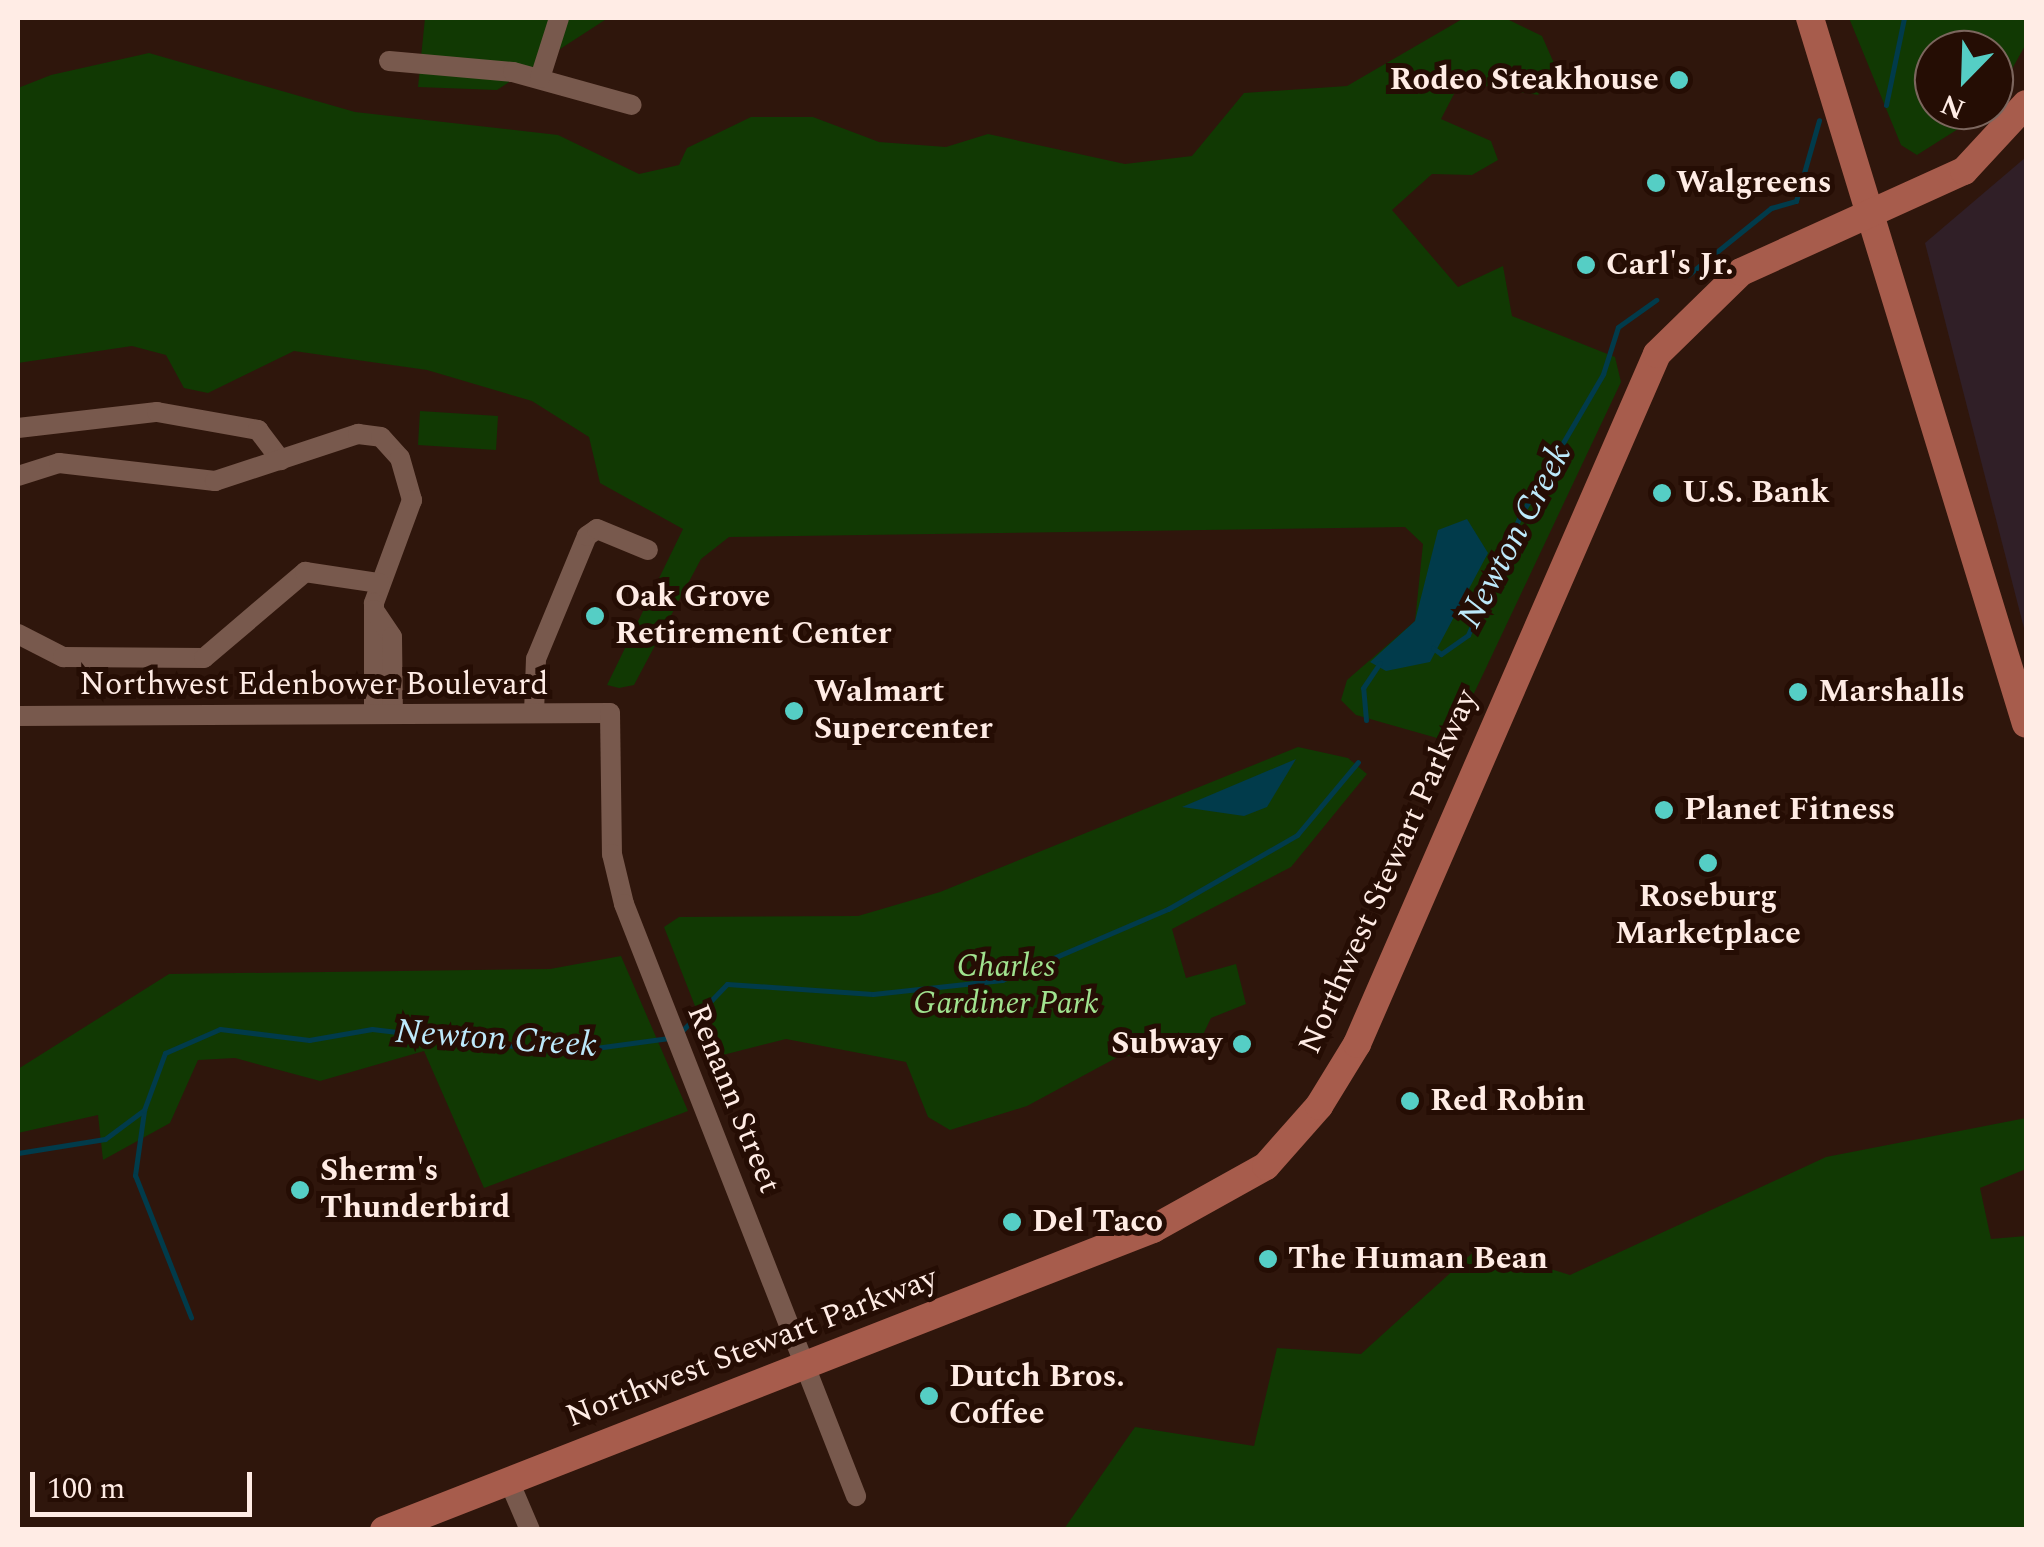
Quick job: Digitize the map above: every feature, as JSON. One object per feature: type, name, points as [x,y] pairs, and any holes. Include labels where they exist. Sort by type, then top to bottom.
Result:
[{"type":"main road","points":[[1810,18],[1875,208],[1969,555],[2026,724]]},
{"type":"main road","name":"Northwest Stewart Parkway","points":[[384,1530],[1174,1220],[1241,1186],[1284,1149],[1356,1044],[1657,354],[1741,272],[1875,208],[1964,171],[2026,104]]},
{"type":"street","points":[[540,78],[559,18]]},
{"type":"street","points":[[389,61],[540,78],[632,106]]},
{"type":"street","points":[[18,428],[157,412],[258,430],[280,460]]},
{"type":"street","points":[[18,476],[59,462],[206,482],[358,434],[394,448],[411,513],[379,583],[374,610],[392,637],[384,714]]},
{"type":"street","points":[[534,713],[536,659],[586,536],[597,528],[648,550]]},
{"type":"street","points":[[18,634],[63,657],[214,656],[305,572],[379,583]]},
{"type":"street","name":"Renann Street","points":[[610,713],[612,854],[687,1069],[856,1496]]},
{"type":"street","name":"Northwest Edenbower Boulevard","points":[[18,716],[610,713]]},
{"type":"street","points":[[509,1481],[530,1530]]},
{"type":"shaded area","points":[[2026,157],[2026,636],[1925,243]]},
{"type":"green space","points":[[425,18],[608,18],[497,90],[418,87]]},
{"type":"green space","points":[[1464,18],[1507,19],[1542,36],[1557,70],[1538,95],[1480,85],[1455,92],[1441,119],[1491,141],[1498,160],[1472,175],[1432,174],[1392,210],[1458,287],[1503,266],[1512,316],[1615,357],[1621,382],[1451,742],[1356,715],[1341,700],[1347,680],[1415,621],[1423,544],[1405,527],[729,537],[701,559],[634,685],[619,688],[607,685],[683,529],[600,483],[589,437],[532,401],[427,370],[294,351],[208,393],[184,388],[166,355],[132,346],[18,363],[18,88],[51,75],[149,53],[355,112],[558,135],[639,174],[679,165],[687,148],[751,117],[813,117],[879,142],[946,147],[988,134],[1125,164],[1192,156],[1244,93],[1347,86]]},
{"type":"green space","points":[[1849,18],[2026,18],[2026,44],[2014,65],[2014,30],[1914,30],[1914,130],[1956,130],[1917,155],[1901,145]]},
{"type":"green space","points":[[420,411],[498,416],[496,450],[418,445]]},
{"type":"green space","name":"Charles Gardiner Park","points":[[1298,747],[1348,758],[1367,774],[1291,867],[1172,929],[1186,978],[1236,964],[1246,1004],[1211,1018],[1198,1045],[1116,1058],[1027,1106],[950,1130],[928,1117],[906,1062],[786,1039],[715,1057],[664,927],[679,917],[858,916],[940,892]]},
{"type":"green space","points":[[621,956],[688,1111],[484,1188],[424,1051],[320,1081],[235,1058],[198,1060],[170,1123],[103,1160],[98,1115],[18,1133],[18,1069],[169,974],[550,969]]},
{"type":"green space","points":[[2026,1118],[2026,1169],[1980,1188],[1991,1239],[2026,1236],[2026,1529],[1064,1529],[1135,1427],[1254,1446],[1277,1348],[1361,1354],[1479,1247],[1570,1275],[1826,1157]]},
{"type":"water","points":[[1467,519],[1488,553],[1430,662],[1386,671],[1370,662],[1415,621],[1438,530]]},
{"type":"water","points":[[1296,759],[1267,807],[1244,816],[1182,807]]},
{"type":"waterway","name":"Newton Creek","points":[[1886,105],[1904,18]]},
{"type":"waterway","name":"Newton Creek","points":[[1688,275],[1771,208],[1796,201],[1819,120]]},
{"type":"waterway","name":"Newton Creek","points":[[1433,648],[1441,654],[1468,635],[1519,518],[1603,374],[1618,327],[1656,300]]},
{"type":"waterway","name":"Newton Creek","points":[[1366,720],[1363,688],[1380,663]]},
{"type":"waterway","name":"Newton Creek","points":[[679,1034],[727,984],[873,994],[1002,980],[1168,909],[1297,835],[1358,762]]},
{"type":"waterway","name":"Newton Creek","points":[[18,1153],[105,1139],[144,1110],[165,1053],[220,1029],[309,1040],[372,1029],[566,1052],[669,1038]]},
{"type":"waterway","points":[[144,1111],[135,1175],[191,1317]]},
{"type":"place","name":"Rodeo Steakhouse","points":[[1679,80]]},
{"type":"place","name":"Walgreens","points":[[1656,183]]},
{"type":"place","name":"Carl's Jr.","points":[[1586,265]]},
{"type":"place","name":"U.S. Bank","points":[[1662,493]]},
{"type":"place","name":"Oak Grove Retirement Center","points":[[595,616]]},
{"type":"place","name":"Marshalls","points":[[1798,692]]},
{"type":"place","name":"Walmart Supercenter","points":[[794,711]]},
{"type":"place","name":"Planet Fitness","points":[[1664,810]]},
{"type":"place","name":"Roseburg Marketplace","points":[[1708,863]]},
{"type":"place","name":"Subway","points":[[1242,1044]]},
{"type":"place","name":"Red Robin","points":[[1410,1101]]},
{"type":"place","name":"Sherm's Thunderbird","points":[[300,1190]]},
{"type":"place","name":"Del Taco","points":[[1012,1222]]},
{"type":"place","name":"The Human Bean","points":[[1268,1259]]},
{"type":"place","name":"Dutch Bros. Coffee","points":[[929,1396]]}]
